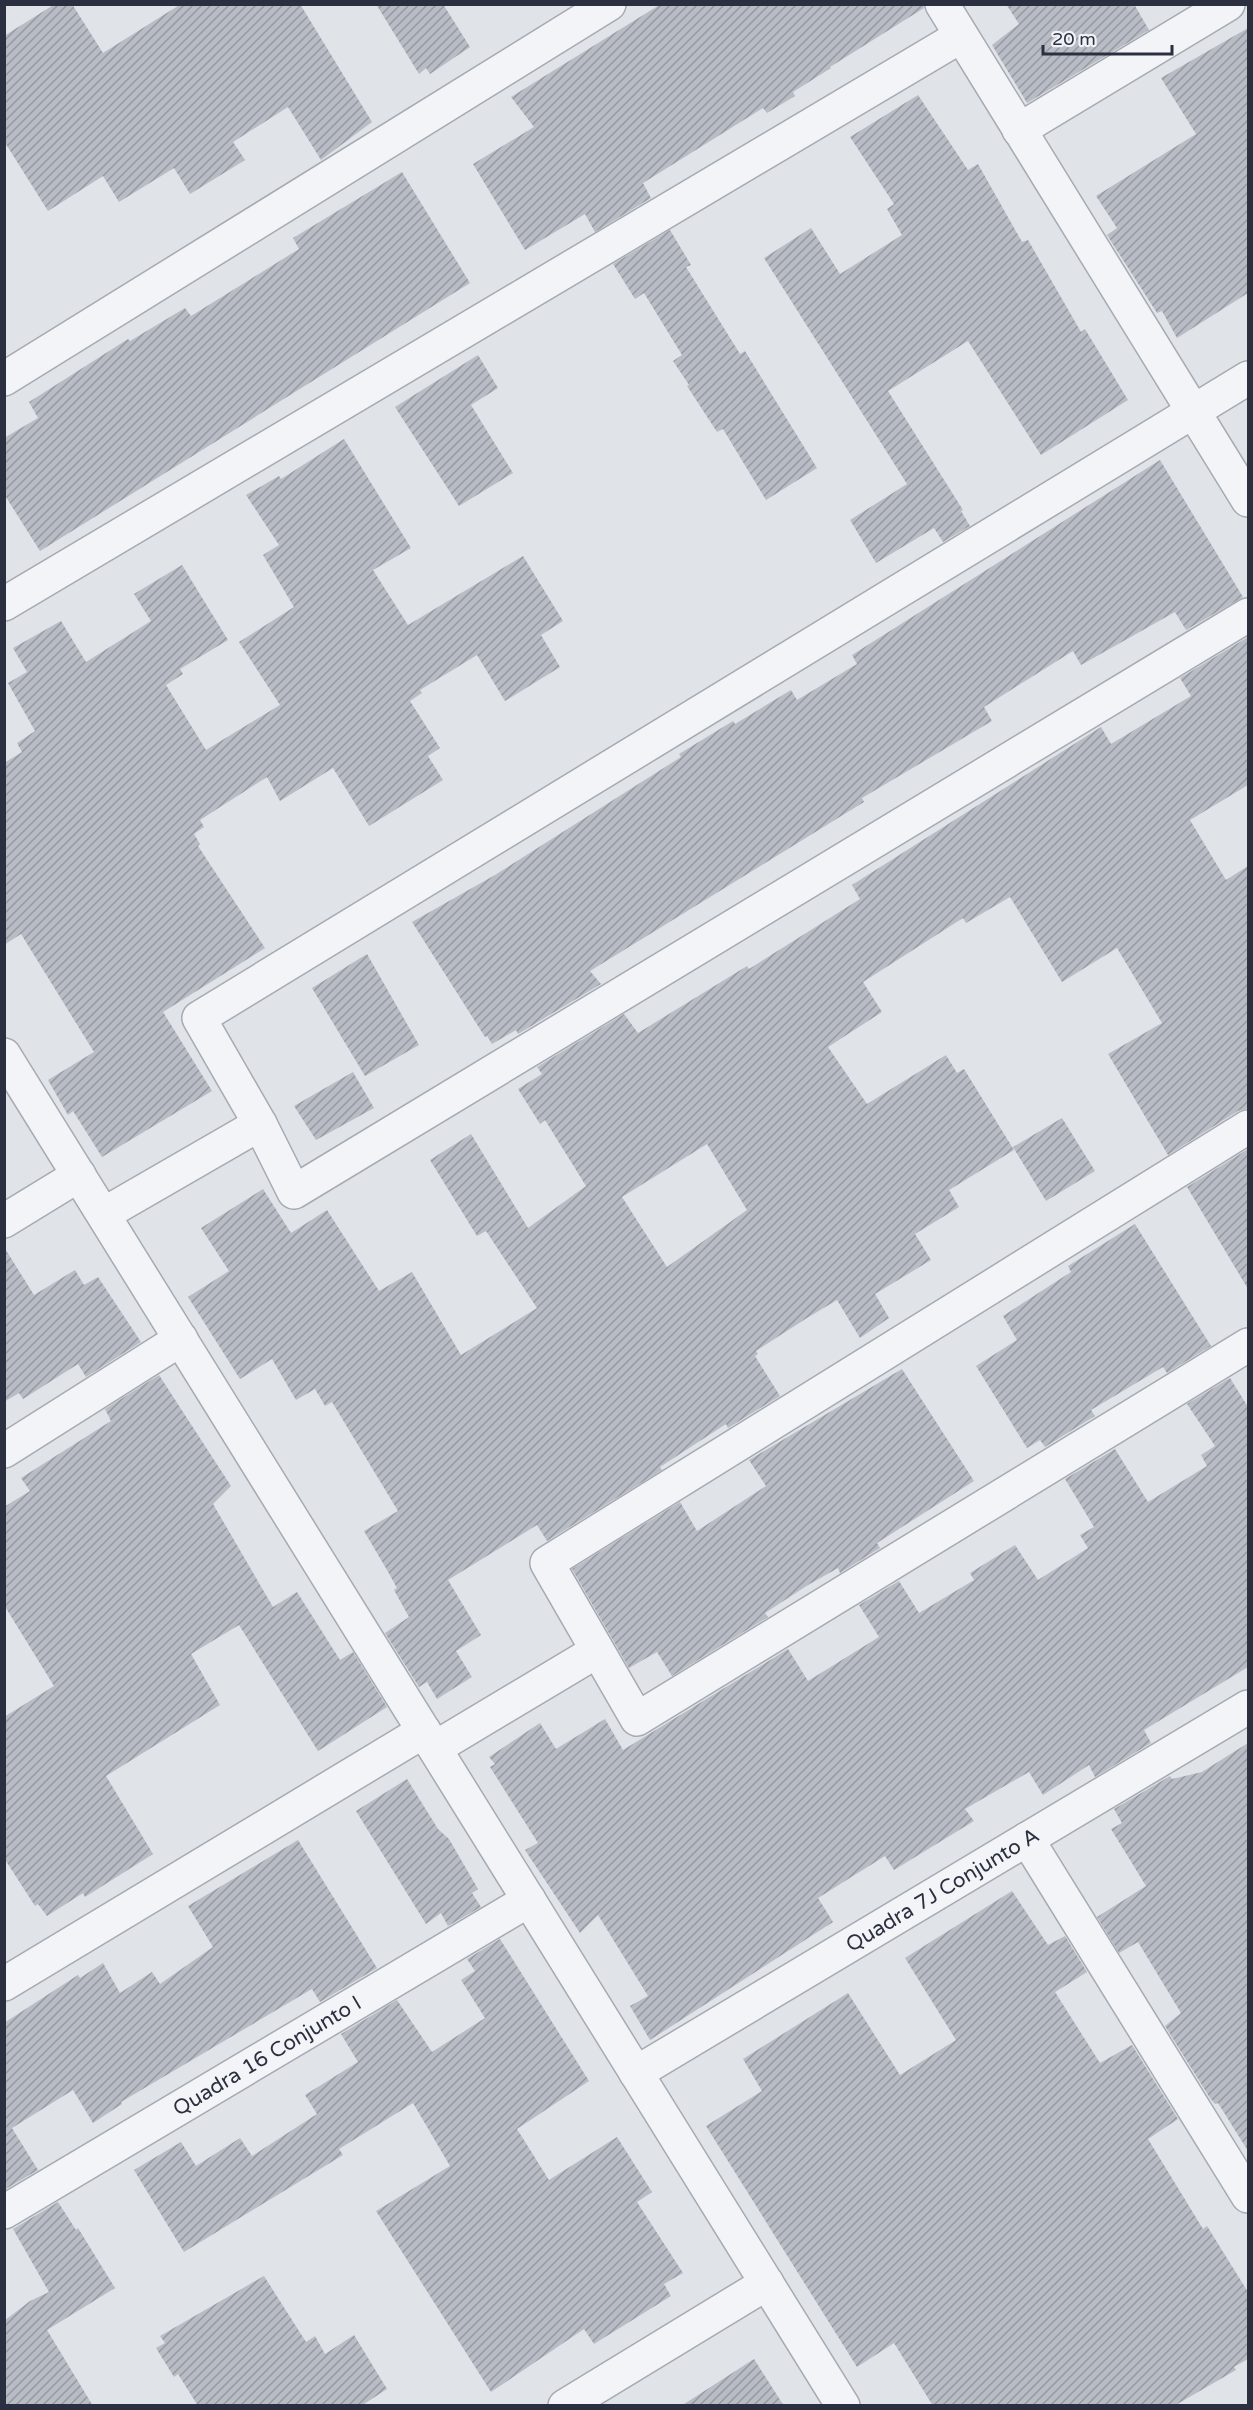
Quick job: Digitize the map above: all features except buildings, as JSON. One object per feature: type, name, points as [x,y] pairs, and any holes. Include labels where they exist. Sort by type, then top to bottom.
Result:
[{"type":"street","points":[[4,379],[609,4]]},
{"type":"street","points":[[942,4],[1248,500]]},
{"type":"street","points":[[1019,130],[1210,9]]},
{"type":"street","points":[[4,604],[961,36]]},
{"type":"street","points":[[1248,378],[199,1018],[260,1124],[294,1192],[1248,615]]},
{"type":"street","points":[[4,1055],[843,2406]]},
{"type":"street","points":[[104,1214],[260,1124]]},
{"type":"street","points":[[1248,1127],[547,1563],[637,1719],[1248,1345]]},
{"type":"street","points":[[4,1221],[80,1175]]},
{"type":"street","points":[[4,1451],[181,1339]]},
{"type":"street","points":[[4,1984],[430,1740],[597,1651]]},
{"type":"street","name":"Quadra 7J Conjunto A","points":[[636,2073],[1248,1707]]},
{"type":"street","points":[[1027,1839],[1248,2196]]},
{"type":"street","name":"Quadra 16 Conjunto I","points":[[4,2212],[529,1900]]},
{"type":"street","points":[[565,2406],[767,2283]]}]
